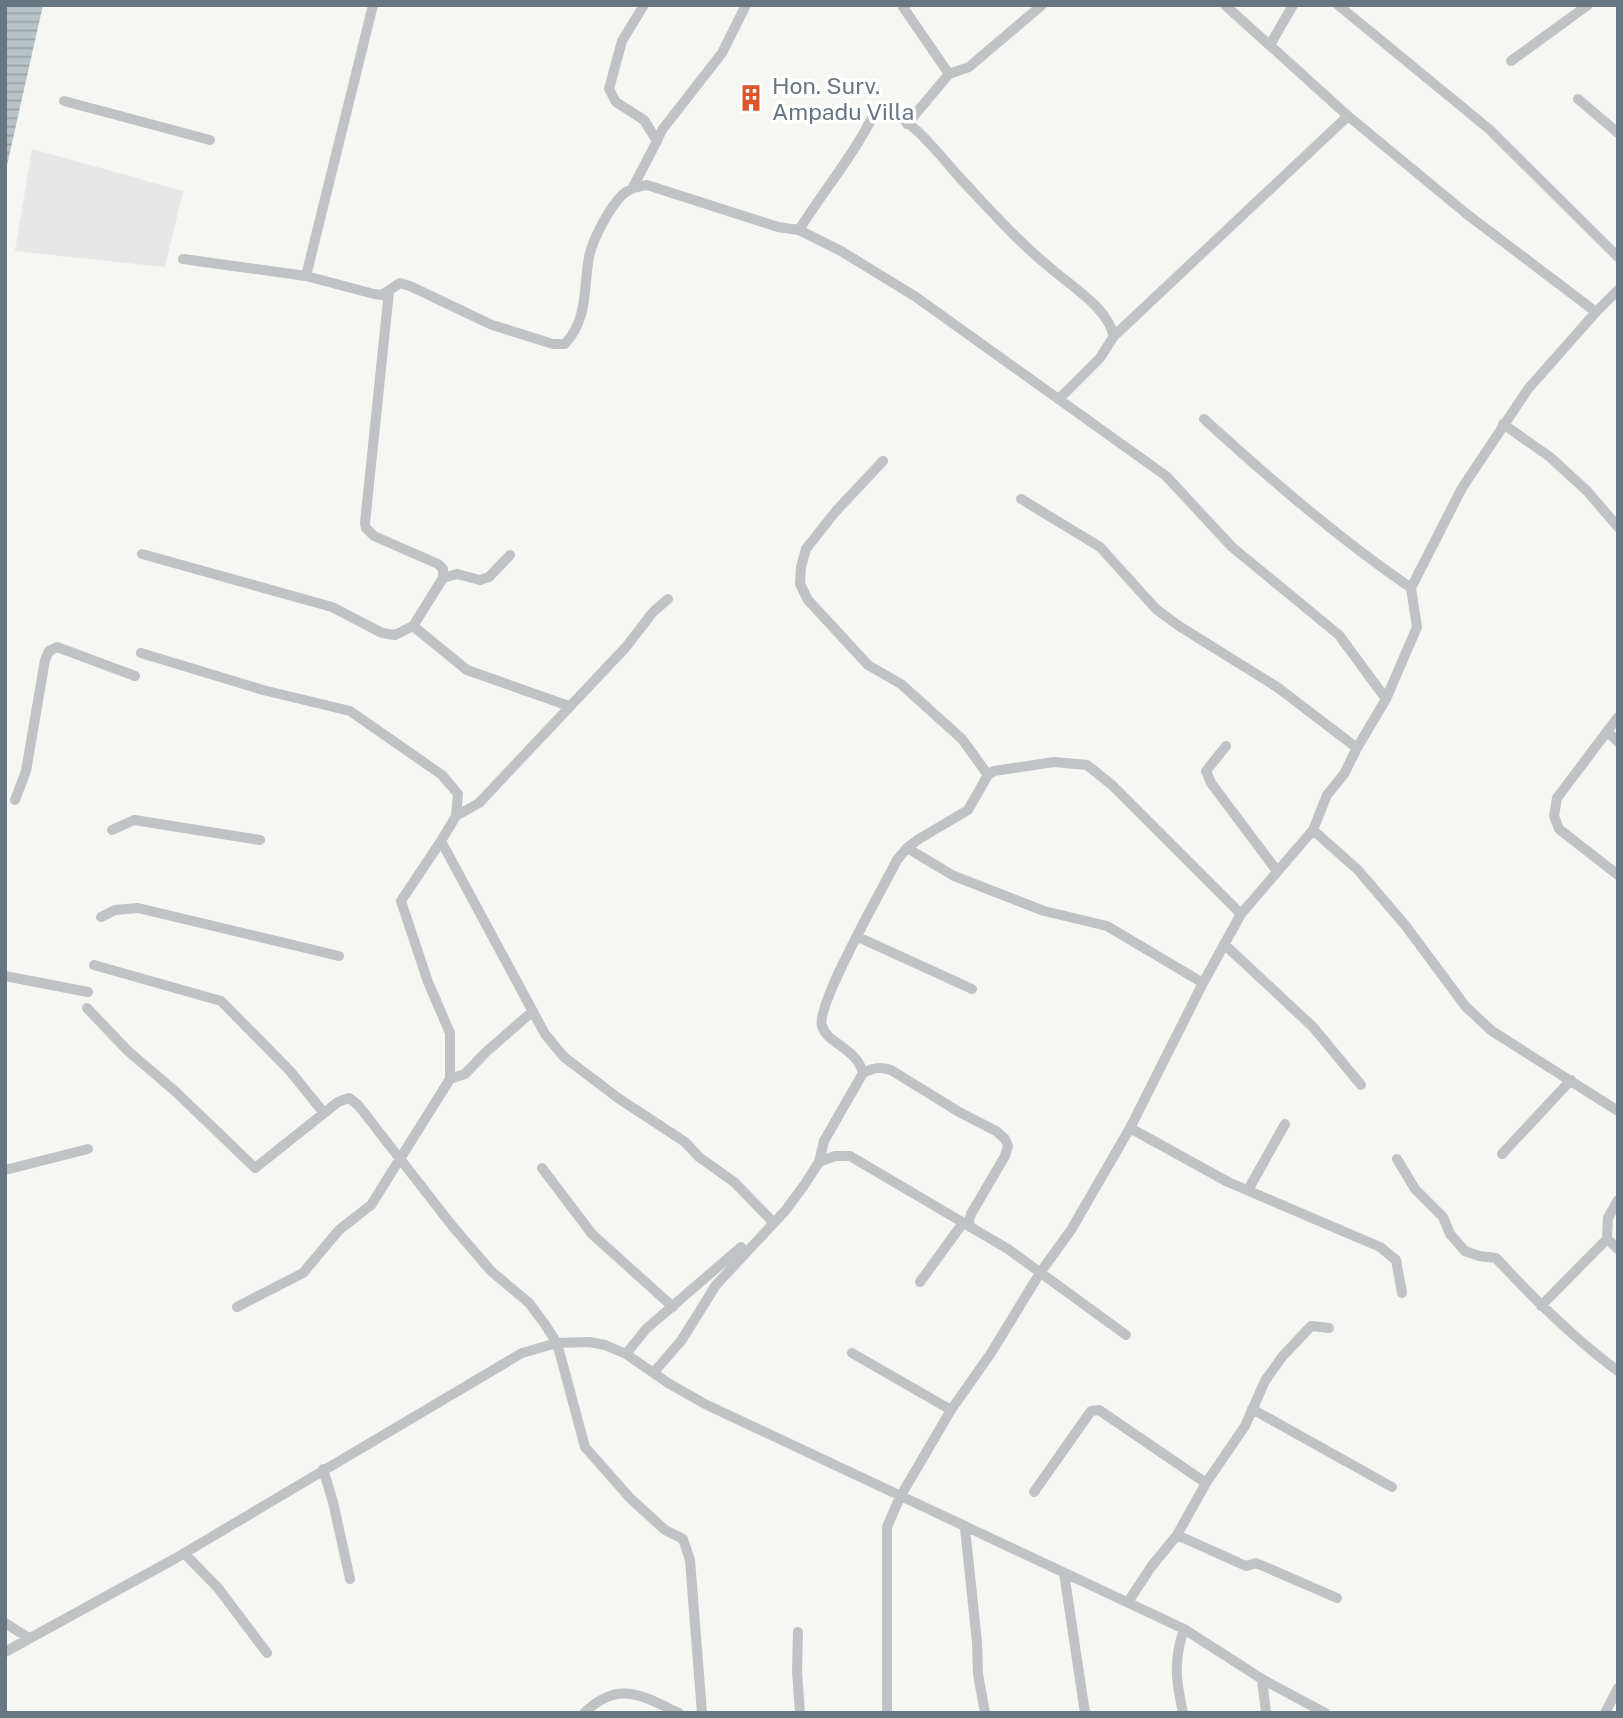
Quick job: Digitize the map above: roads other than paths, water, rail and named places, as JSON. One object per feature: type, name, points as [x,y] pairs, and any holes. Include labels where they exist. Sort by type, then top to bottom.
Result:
[{"type":"street","points":[[306,276],[373,5]]},
{"type":"street","points":[[644,5],[622,41],[609,89],[616,102],[644,120],[657,141]]},
{"type":"street","points":[[183,259],[306,276],[382,295],[400,283],[492,325],[553,344],[565,344],[573,335],[585,305],[589,256],[611,209],[622,195],[633,187],[662,130],[722,53],[746,5]]},
{"type":"street","points":[[905,5],[903,7],[949,74]]},
{"type":"street","points":[[907,124],[949,74],[969,67],[1042,5]]},
{"type":"street","points":[[1225,5],[1348,116],[1468,215],[1596,312]]},
{"type":"street","points":[[1270,45],[1293,5]]},
{"type":"street","points":[[1339,5],[1489,129],[1618,257]]},
{"type":"street","points":[[1511,61],[1588,5]]},
{"type":"street","points":[[1578,99],[1618,133]]},
{"type":"street","points":[[64,101],[210,140]]},
{"type":"street","points":[[799,230],[820,197],[847,163],[875,112],[881,108],[891,112],[920,135],[1024,247],[1095,305],[1110,321],[1114,336]]},
{"type":"street","points":[[1060,398],[1100,358],[1114,336],[1348,116]]},
{"type":"street","points":[[633,187],[647,185],[778,227],[799,230],[841,251],[916,297],[1166,476],[1232,547],[1339,635],[1386,699]]},
{"type":"street","points":[[887,1713],[887,1527],[900,1497],[951,1409],[1071,1230],[1130,1128],[1241,914],[1313,830],[1327,795],[1344,774],[1386,699],[1417,627],[1411,588],[1462,488],[1528,389],[1618,290]]},
{"type":"street","points":[[142,554],[332,607],[382,633],[395,635],[412,626],[443,578],[443,569],[438,564],[374,536],[366,528],[389,291]]},
{"type":"street","points":[[1204,419],[1265,475],[1372,561],[1411,588]]},
{"type":"street","points":[[1503,424],[1550,457],[1587,491],[1618,527]]},
{"type":"street","points":[[883,461],[836,511],[806,549],[800,567],[800,584],[808,600],[868,665],[901,684],[962,739],[988,775]]},
{"type":"street","points":[[1021,499],[1100,547],[1156,609],[1277,687],[1357,748]]},
{"type":"street","points":[[443,578],[457,575],[480,580],[489,578],[510,555]]},
{"type":"street","points":[[456,816],[479,803],[626,647],[653,612],[668,599]]},
{"type":"street","points":[[412,626],[467,670],[569,706]]},
{"type":"street","points":[[15,800],[26,771],[45,660],[49,651],[57,648],[74,652],[135,676]]},
{"type":"street","points":[[141,653],[263,690],[350,712],[442,775],[458,794],[456,816],[401,901],[428,982],[450,1033],[450,1079],[371,1205],[339,1230],[303,1273],[237,1307]]},
{"type":"street","points":[[1618,717],[1557,798],[1554,816],[1559,828],[1618,875]]},
{"type":"street","points":[[1607,731],[1618,742]]},
{"type":"street","points":[[1226,746],[1206,771],[1211,783],[1277,871]]},
{"type":"street","points":[[863,1073],[860,1061],[848,1049],[830,1038],[820,1024],[836,976],[897,860],[906,848],[968,810],[993,771],[1054,762],[1087,765],[1112,785],[1241,914]]},
{"type":"street","points":[[112,830],[134,820],[260,841]]},
{"type":"street","points":[[1313,830],[1358,870],[1405,925],[1466,1007],[1492,1031],[1618,1111]]},
{"type":"street","points":[[441,841],[545,1034],[564,1057],[618,1098],[685,1142],[699,1157],[734,1182],[771,1221]]},
{"type":"street","points":[[906,848],[954,876],[1044,911],[1107,926],[1203,984]]},
{"type":"street","points":[[102,917],[115,910],[138,908],[339,956]]},
{"type":"street","points":[[858,937],[972,989]]},
{"type":"street","points":[[1224,944],[1313,1027],[1361,1085]]},
{"type":"street","points":[[94,965],[221,1001],[290,1071],[324,1113]]},
{"type":"street","points":[[5,976],[88,992]]},
{"type":"street","points":[[87,1008],[128,1051],[176,1092],[255,1168],[338,1102],[349,1098],[358,1105],[454,1228],[491,1271],[529,1303],[557,1343],[585,1447],[630,1498],[665,1530],[683,1539],[690,1560],[702,1713]]},
{"type":"street","points":[[450,1079],[465,1073],[533,1011]]},
{"type":"street","points":[[654,1372],[681,1341],[716,1285],[798,1193],[819,1161],[824,1141],[863,1073],[873,1068],[891,1070],[959,1112],[996,1131],[1008,1146],[966,1225],[920,1282]]},
{"type":"street","points":[[1502,1154],[1571,1080]]},
{"type":"street","points":[[1248,1190],[1285,1124]]},
{"type":"street","points":[[1130,1128],[1228,1182],[1380,1247],[1396,1261],[1402,1293]]},
{"type":"street","points":[[5,1171],[88,1149]]},
{"type":"street","points":[[819,1161],[835,1156],[850,1156],[1008,1249],[1126,1335]]},
{"type":"street","points":[[1397,1160],[1415,1189],[1443,1217],[1450,1234],[1465,1251],[1496,1258],[1541,1306],[1618,1371]]},
{"type":"street","points":[[542,1168],[592,1234],[673,1307]]},
{"type":"street","points":[[1541,1306],[1607,1239],[1608,1219],[1618,1200]]},
{"type":"street","points":[[626,1354],[646,1329],[771,1221]]},
{"type":"street","points":[[1607,1239],[1618,1249]]},
{"type":"street","points":[[1128,1602],[1177,1535],[1206,1483],[1245,1426],[1265,1381],[1311,1326],[1329,1328]]},
{"type":"street","points":[[5,1652],[184,1553],[522,1353],[557,1343],[589,1342],[626,1354],[705,1404],[1184,1629],[1262,1679],[1325,1713]]},
{"type":"street","points":[[852,1353],[951,1409]]},
{"type":"street","points":[[1252,1409],[1392,1487]]},
{"type":"street","points":[[1034,1492],[1091,1411],[1099,1410],[1206,1483]]},
{"type":"street","points":[[323,1469],[350,1579]]},
{"type":"street","points":[[965,1528],[978,1674],[985,1713]]},
{"type":"street","points":[[1177,1535],[1246,1566],[1256,1563],[1337,1598]]},
{"type":"street","points":[[184,1553],[218,1588],[267,1653]]},
{"type":"street","points":[[1065,1573],[1066,1596],[1085,1713]]},
{"type":"street","points":[[5,1623],[29,1638]]},
{"type":"street","points":[[1183,1713],[1177,1685],[1176,1653],[1184,1629]]},
{"type":"street","points":[[798,1632],[800,1713]]},
{"type":"street","points":[[1262,1679],[1266,1713]]},
{"type":"street","points":[[1605,1713],[1618,1688]]},
{"type":"street","points":[[584,1713],[611,1696],[624,1692],[650,1698],[679,1713]]},
{"type":"place","name":"Hon. Surv. Ampadu Villa","points":[[751,98]]}]
